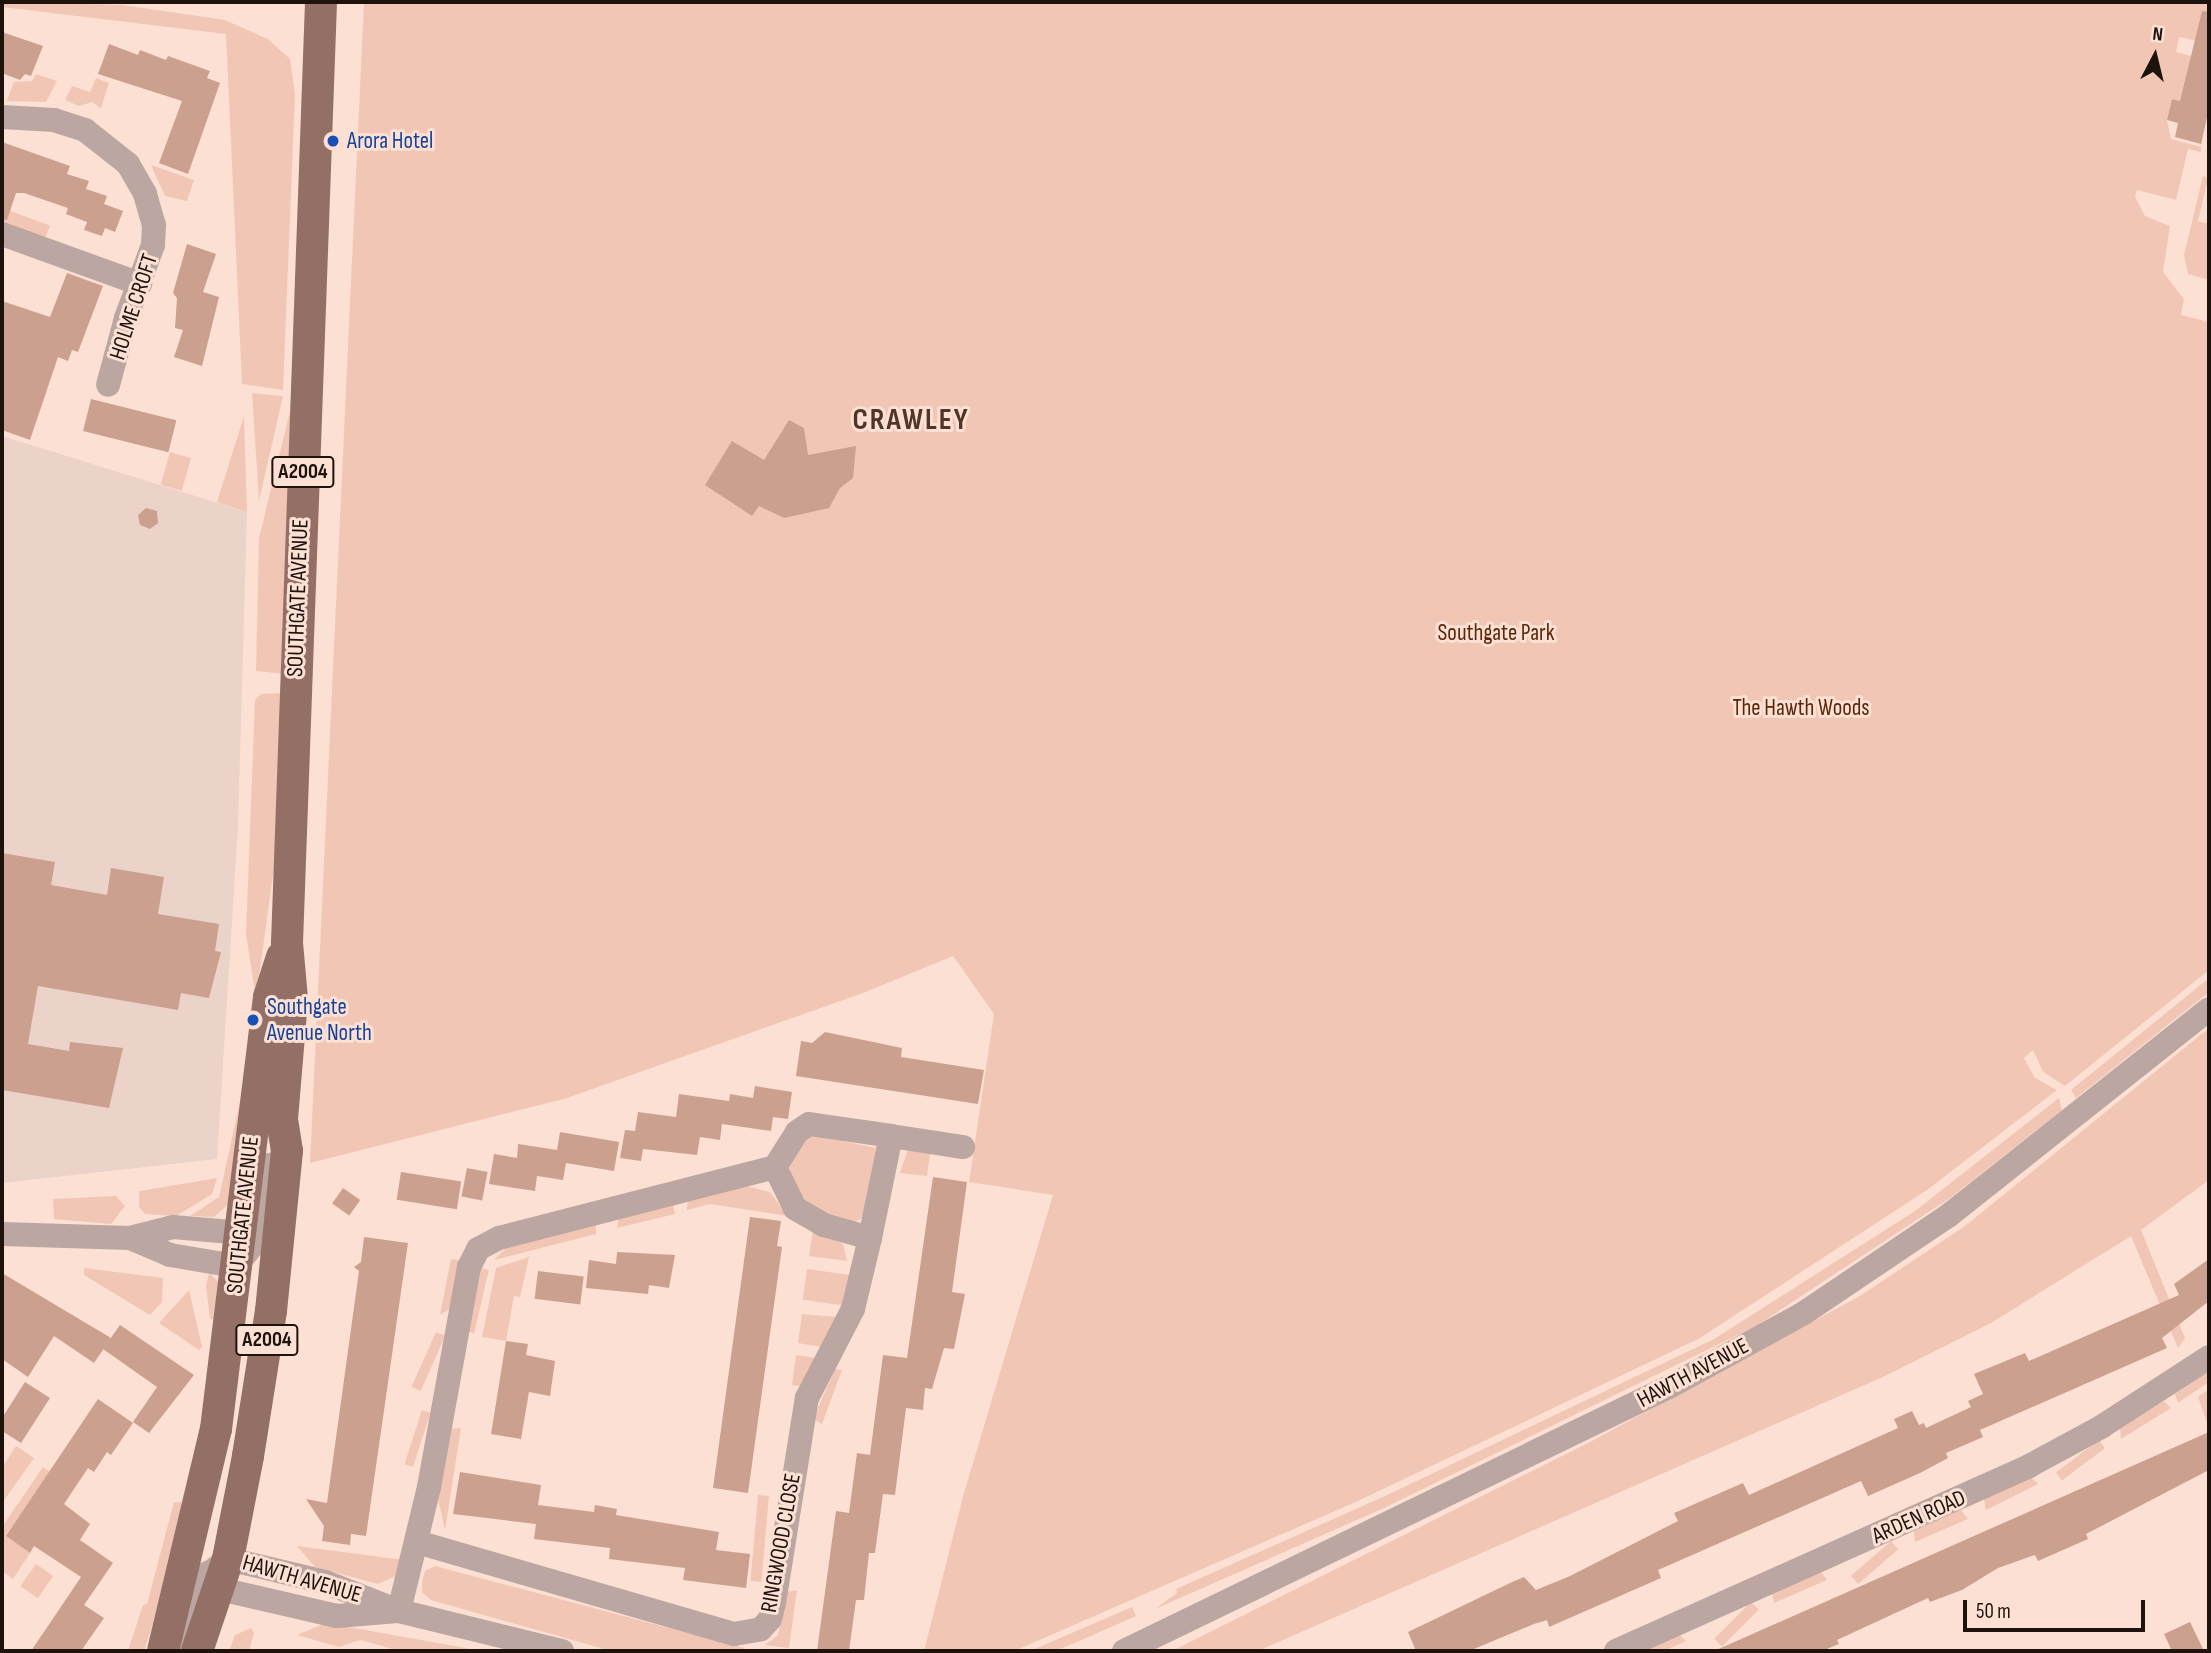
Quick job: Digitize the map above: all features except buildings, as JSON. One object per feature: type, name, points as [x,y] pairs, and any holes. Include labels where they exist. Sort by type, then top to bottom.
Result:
[{"type":"main road","name":"SOUTHGATE AVENUE","points":[[163,1651],[195,1528],[216,1429],[236,1266],[260,1235],[287,1151],[282,1119],[292,999],[287,943],[320,2]]},
{"type":"main road","name":"SOUTHGATE AVENUE","points":[[197,1651],[219,1574],[271,1311],[260,1235],[269,997],[287,943]]},
{"type":"street","name":"HOLME CROFT","points":[[2,117],[54,120],[85,130],[128,164],[145,194],[154,225],[153,245],[108,385]]},
{"type":"street","points":[[2,234],[140,284]]},
{"type":"street","name":"HAWTH AVENUE","points":[[1125,1651],[1669,1387],[1804,1313],[1948,1216],[2209,1009]]},
{"type":"street","points":[[399,1611],[417,1542],[469,1267],[478,1250],[499,1238],[775,1167],[797,1132],[809,1124],[963,1147]]},
{"type":"street","name":"RINGWOOD CLOSE","points":[[417,1542],[734,1634],[761,1629],[770,1619],[774,1603],[807,1398],[853,1309],[891,1136]]},
{"type":"street","points":[[775,1167],[795,1208],[824,1225],[870,1238]]},
{"type":"street","points":[[2,1234],[130,1238],[173,1227],[260,1235]]},
{"type":"street","points":[[130,1238],[170,1255],[236,1266]]},
{"type":"street","name":"ARDEN ROAD","points":[[1616,1651],[2029,1466],[2119,1416],[2209,1357]]},
{"type":"street","name":"HAWTH AVENUE","points":[[195,1528],[197,1551],[219,1574],[325,1582],[399,1611],[562,1651]]},
{"type":"street","name":"HAWTH AVENUE","points":[[179,1651],[219,1574]]},
{"type":"shaded area","points":[[2,436],[247,512],[238,827],[217,1159],[2,1183]]},
{"type":"green space","points":[[2,2],[123,5],[225,20],[268,39],[290,59],[295,94],[283,390],[242,384],[226,34],[2,7]]},
{"type":"green space","name":"Southgate Park","points":[[364,2],[2209,2],[2209,37],[2202,42],[2179,37],[2176,52],[2191,56],[2182,101],[2172,99],[2167,120],[2171,139],[2201,147],[2201,152],[2188,149],[2176,200],[2137,190],[2135,197],[2145,216],[2170,226],[2163,272],[2184,299],[2181,315],[2209,322],[2209,970],[2065,1086],[2043,1072],[2033,1050],[2024,1058],[2035,1078],[2057,1090],[1927,1190],[1700,1338],[1358,1501],[1014,1651],[924,1651],[964,1493],[1053,1195],[969,1182],[994,1014],[953,956],[863,993],[564,1099],[310,1163]]},
{"type":"green space","points":[[36,74],[57,81],[46,102],[7,101],[14,82],[32,81]]},
{"type":"green space","points":[[96,78],[109,83],[101,108],[92,102],[79,106],[65,100],[72,86],[90,92]]},
{"type":"green space","points":[[151,165],[194,180],[187,201],[165,196]]},
{"type":"green space","points":[[2203,176],[2208,178],[2198,221],[2209,224],[2209,280],[2188,274],[2184,255]]},
{"type":"green space","points":[[2,208],[50,225],[44,242],[2,227]]},
{"type":"green space","points":[[252,393],[283,396],[259,501]]},
{"type":"green space","points":[[291,407],[285,674],[256,671],[259,538]]},
{"type":"green space","points":[[244,416],[247,512],[217,502]]},
{"type":"green space","points":[[170,452],[191,458],[182,491],[161,485]]},
{"type":"green space","points":[[283,693],[280,823],[256,999],[246,934],[255,700],[261,694]]},
{"type":"green space","points":[[2209,978],[2209,992],[2076,1098],[2071,1090]]},
{"type":"green space","points":[[2209,1028],[2209,1180],[2141,1230],[2185,1338],[2178,1348],[2131,1236],[1991,1323],[1885,1376],[1258,1651],[1172,1651],[1590,1442],[1860,1296],[1965,1226]]},
{"type":"green space","points":[[251,1052],[231,1202],[214,1217],[190,1216],[219,1197]]},
{"type":"green space","points":[[2059,1098],[2062,1110],[1950,1198],[1756,1326],[1384,1508],[1155,1609],[1177,1593],[1176,1589],[1385,1496],[1714,1339],[1915,1211]]},
{"type":"green space","points":[[812,1135],[876,1148],[864,1217],[847,1222],[806,1204],[792,1181],[789,1167],[798,1144]]},
{"type":"green space","points":[[909,1146],[930,1154],[927,1176],[900,1173]]},
{"type":"green space","points":[[217,1178],[212,1194],[176,1216],[145,1214],[139,1207],[139,1191]]},
{"type":"green space","points":[[747,1186],[770,1192],[788,1216],[710,1204],[687,1210],[688,1199]]},
{"type":"green space","points":[[116,1196],[125,1206],[111,1224],[54,1219],[53,1199]]},
{"type":"green space","points":[[673,1204],[675,1214],[617,1228],[619,1218]]},
{"type":"green space","points":[[596,1223],[596,1234],[494,1260],[508,1246]]},
{"type":"green space","points":[[813,1229],[843,1244],[847,1261],[809,1256]]},
{"type":"green space","points":[[529,1257],[520,1297],[514,1296],[506,1341],[482,1337],[496,1268]]},
{"type":"green space","points":[[451,1259],[458,1260],[451,1308],[440,1315]]},
{"type":"green space","points":[[84,1268],[163,1278],[162,1302],[150,1315],[84,1275]]},
{"type":"green space","points":[[480,1268],[489,1270],[474,1333],[465,1331]]},
{"type":"green space","points":[[807,1269],[850,1275],[845,1306],[803,1300]]},
{"type":"green space","points":[[209,1273],[221,1284],[221,1321],[210,1319],[206,1286]]},
{"type":"green space","points":[[189,1290],[202,1347],[199,1350],[159,1323]]},
{"type":"green space","points":[[802,1314],[837,1317],[821,1347],[798,1343]]},
{"type":"green space","points":[[436,1332],[445,1336],[421,1391],[412,1387]]},
{"type":"green space","points":[[796,1355],[816,1358],[802,1387],[792,1385]]},
{"type":"green space","points":[[835,1369],[842,1370],[822,1424],[813,1419]]},
{"type":"green space","points":[[2209,1371],[2209,1382],[2178,1403],[2175,1394]]},
{"type":"green space","points":[[2206,1391],[2209,1393],[2209,1428],[2198,1397]]},
{"type":"green space","points":[[2164,1401],[2171,1408],[2121,1439],[2120,1428]]},
{"type":"green space","points":[[422,1410],[431,1413],[413,1467],[404,1464]]},
{"type":"green space","points":[[461,1428],[445,1530],[438,1499],[451,1429]]},
{"type":"green space","points":[[2099,1440],[2105,1448],[2062,1480],[2056,1472]]},
{"type":"green space","points":[[16,1446],[34,1458],[2,1503],[2,1468]]},
{"type":"green space","points":[[43,1467],[50,1472],[6,1536],[30,1553],[13,1579],[2,1571],[2,1527]]},
{"type":"green space","points":[[2031,1477],[2038,1484],[1986,1510],[1984,1499]]},
{"type":"green space","points":[[758,1495],[769,1496],[761,1582],[751,1581]]},
{"type":"green space","points":[[174,1502],[187,1503],[160,1601],[144,1651],[128,1651],[143,1605],[147,1604]]},
{"type":"green space","points":[[1961,1510],[1968,1519],[1915,1542],[1914,1531]]},
{"type":"green space","points":[[1891,1541],[1898,1549],[1858,1584],[1851,1576]]},
{"type":"green space","points":[[297,1546],[404,1560],[396,1576],[378,1584],[315,1567]]},
{"type":"green space","points":[[36,1564],[53,1576],[38,1598],[21,1586]]},
{"type":"green space","points":[[435,1566],[748,1651],[611,1651],[431,1600],[422,1592],[422,1582],[425,1571]]},
{"type":"green space","points":[[1821,1572],[1827,1580],[1774,1603],[1772,1592]]},
{"type":"green space","points":[[797,1590],[789,1648],[765,1645],[778,1635],[787,1592]]},
{"type":"green space","points":[[1751,1602],[1759,1610],[1722,1647],[1714,1639]]},
{"type":"green space","points":[[1132,1607],[1136,1616],[1077,1642],[1055,1651],[1030,1651]]},
{"type":"green space","points":[[326,1623],[479,1651],[400,1651],[360,1640],[339,1647],[297,1635]]},
{"type":"green space","points":[[251,1628],[254,1633],[249,1651],[229,1651],[235,1635]]},
{"type":"green space","points":[[1679,1634],[1686,1641],[1664,1651],[1640,1651]]},
{"type":"place","name":"Arora Hotel","points":[[333,141]]},
{"type":"place","name":"Southgate Avenue North","points":[[253,1020]]},
{"type":"district","name":"CRAWLEY","points":[[911,420]]},
{"type":"park label","name":"The Hawth Woods","points":[[1801,708]]}]
